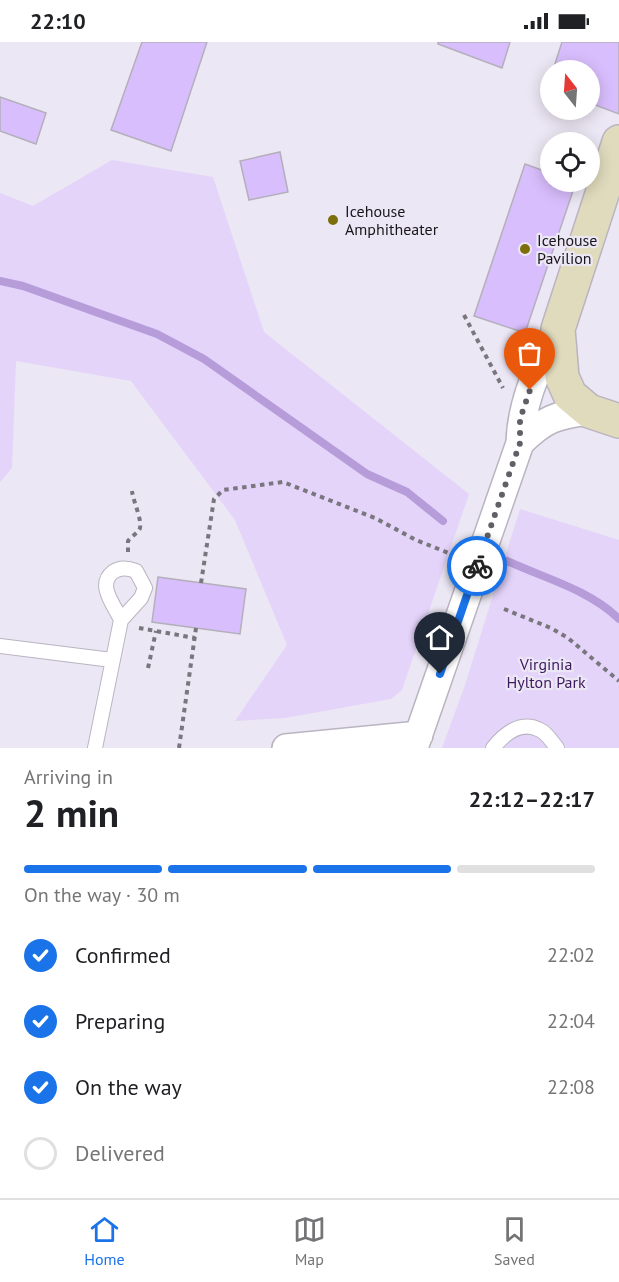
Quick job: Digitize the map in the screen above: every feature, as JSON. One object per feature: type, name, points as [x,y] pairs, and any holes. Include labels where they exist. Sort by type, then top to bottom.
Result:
[{"type":"main road","points":[[604,416],[570,395],[565,386],[558,329],[619,142]]},
{"type":"street","points":[[286,748],[416,742],[520,443],[520,419],[543,355],[558,329]]},
{"type":"street","points":[[520,443],[538,425],[550,418],[604,416]]},
{"type":"lane","points":[[95,748],[121,620]]},
{"type":"lane","points":[[0,646],[112,660]]},
{"type":"lane","points":[[493,748],[509,731],[524,727],[540,730],[557,748]]},
{"type":"path","points":[[464,315],[507,394]]},
{"type":"path","points":[[201,583],[214,499],[223,490],[284,482],[375,518],[416,540],[460,558]]},
{"type":"path","points":[[130,560],[127,550],[128,541],[141,529],[132,491]]},
{"type":"path","points":[[504,609],[568,638],[619,681]]},
{"type":"path","points":[[134,627],[195,638]]},
{"type":"path","points":[[179,748],[196,628]]},
{"type":"path","points":[[148,668],[156,630]]},
{"type":"green space","points":[[112,160],[213,177],[264,332],[469,494],[402,690],[391,699],[285,718],[235,721],[287,645],[235,520],[131,381],[16,361],[12,468],[0,482],[0,193],[33,206]]},
{"type":"green space","name":"Virginia Hylton Park","points":[[520,509],[619,540],[619,748],[442,748],[465,685]]},
{"type":"building","points":[[142,42],[207,42],[171,151],[111,130]]},
{"type":"building","points":[[438,42],[510,42],[502,68],[438,44]]},
{"type":"building","points":[[562,42],[619,42],[619,114],[600,107],[600,60],[556,60]]},
{"type":"building","points":[[0,97],[46,113],[36,144],[0,131]]},
{"type":"building","points":[[280,152],[288,192],[249,200],[240,161]]},
{"type":"building","name":"Icehouse Pavilion","points":[[525,164],[540,169],[540,192],[573,192],[525,333],[474,316]]},
{"type":"building","points":[[158,577],[246,589],[240,634],[152,622]]},
{"type":"waterway","points":[[0,281],[23,286],[157,334],[204,359],[367,474],[407,492],[443,521]]},
{"type":"waterway","points":[[507,561],[581,592],[619,619]]},
{"type":"way so far","points":[[477,566],[520,443],[520,419],[530,390]]},
{"type":"place","name":"Icehouse Amphitheater","points":[[333,220]]},
{"type":"place","name":"Icehouse Pavilion","points":[[525,249]]},
{"type":"route","points":[[440,674],[477,566]]}]
